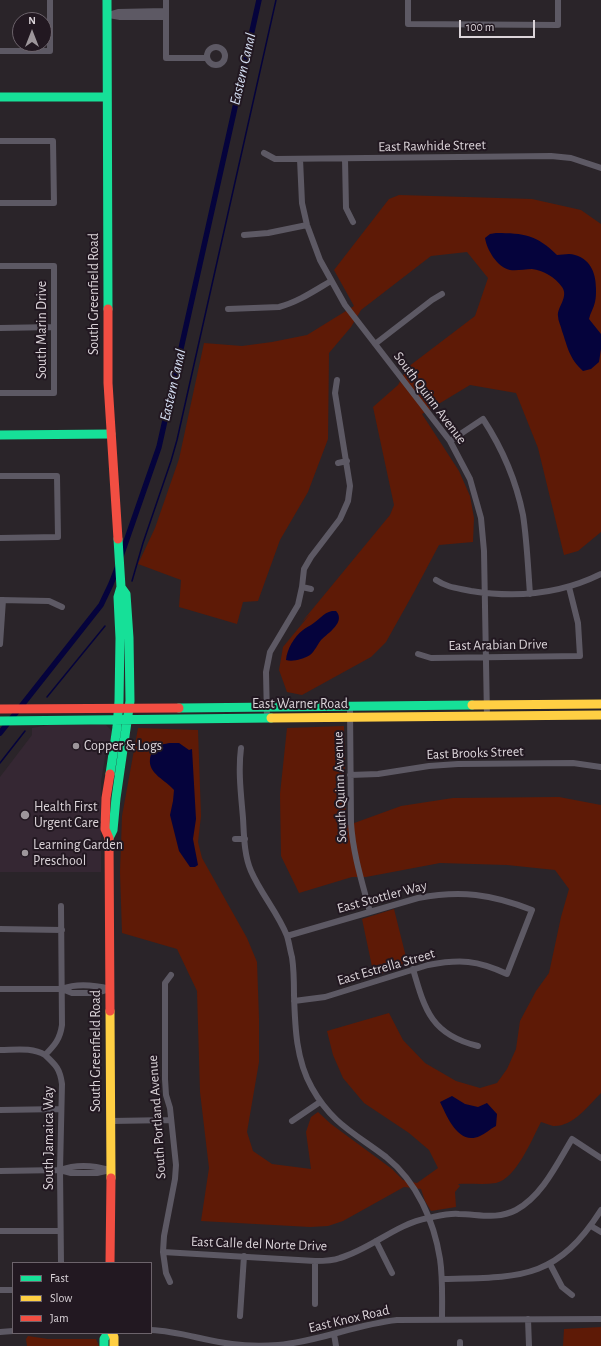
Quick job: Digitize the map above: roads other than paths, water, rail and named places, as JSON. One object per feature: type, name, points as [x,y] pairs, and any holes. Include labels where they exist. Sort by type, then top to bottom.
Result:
[{"type":"main road","name":"South Greenfield Road","points":[[107,0],[108,375],[120,574],[118,597],[120,638],[119,708],[106,798],[105,829],[109,838],[111,1121],[110,1262]]},
{"type":"main road","points":[[0,97],[107,97]]},
{"type":"main road","points":[[0,435],[111,434]]},
{"type":"main road","name":"South Greenfield Road","points":[[109,838],[113,830],[129,708],[129,630],[126,594],[120,587]]},
{"type":"main road","name":"East Warner Road","points":[[0,709],[601,704]]},
{"type":"main road","name":"East Warner Road","points":[[6,721],[601,715]]},
{"type":"main road","points":[[104,1346],[104,1339],[107,1334]]},
{"type":"main road","points":[[112,1334],[114,1346]]},
{"type":"street","points":[[0,51],[50,51],[50,0]]},
{"type":"street","points":[[166,0],[166,58],[207,58]]},
{"type":"street","points":[[408,0],[408,24],[558,25],[558,0]]},
{"type":"street","points":[[108,15],[118,12],[132,15],[166,14]]},
{"type":"street","points":[[0,141],[53,141],[54,203],[0,203]]},
{"type":"street","name":"East Rawhide Street","points":[[264,153],[275,160],[551,156],[571,158],[601,168]]},
{"type":"street","name":"South Quinn Avenue","points":[[300,159],[301,192],[308,225],[320,260],[331,281],[345,305],[450,442],[470,479],[479,512],[484,550],[486,717]]},
{"type":"street","points":[[345,159],[346,208],[353,222]]},
{"type":"street","points":[[244,235],[268,233],[308,225]]},
{"type":"street","name":"South Marin Drive","points":[[0,266],[54,266],[54,393],[0,393]]},
{"type":"street","points":[[228,309],[279,307],[296,303],[331,281]]},
{"type":"street","points":[[375,344],[442,294]]},
{"type":"street","points":[[0,328],[54,327]]},
{"type":"street","points":[[267,718],[266,672],[270,652],[298,604],[304,570],[311,557],[340,519],[348,501],[350,486],[335,393],[337,380]]},
{"type":"street","points":[[450,442],[483,419],[501,448],[520,500],[525,532],[530,594]]},
{"type":"street","points":[[338,463],[346,461]]},
{"type":"street","points":[[0,476],[57,476],[58,537],[0,538]]},
{"type":"street","points":[[436,580],[446,586],[485,593],[514,595],[530,594],[569,587],[601,574]]},
{"type":"street","points":[[302,587],[311,589]]},
{"type":"street","name":"East Arabian Drive","points":[[418,654],[431,658],[580,656],[578,623],[569,587]]},
{"type":"street","points":[[0,644],[1,600],[49,601],[62,607]]},
{"type":"street","name":"South Quinn Avenue","points":[[350,707],[352,841],[370,912]]},
{"type":"street","points":[[242,748],[239,765],[244,839],[250,870],[287,936],[292,960],[296,1036],[299,1054],[309,1082],[320,1102],[335,1120],[399,1168],[412,1185],[422,1202],[436,1240],[440,1260],[442,1279],[442,1320]]},
{"type":"street","name":"East Brooks Street","points":[[350,775],[378,774],[429,766],[458,764],[573,763],[601,767]]},
{"type":"street","points":[[235,839],[244,839]]},
{"type":"street","name":"East Stottler Way","points":[[287,936],[418,898],[440,894],[485,896],[509,901],[532,910],[507,974]]},
{"type":"street","points":[[0,1050],[30,1050],[38,1051],[45,1055],[55,1044],[60,1035],[62,1025],[61,906]]},
{"type":"street","points":[[0,929],[62,930]]},
{"type":"street","name":"East Estrella Street","points":[[294,1002],[326,997],[412,969],[445,962],[461,961],[490,966],[507,974]]},
{"type":"street","points":[[412,969],[427,1012],[436,1024],[450,1035],[463,1042],[478,1046]]},
{"type":"street","name":"South Portland Avenue","points":[[170,1282],[166,1273],[163,1252],[165,1230],[175,1179],[176,1165],[171,1120],[164,1079],[165,983],[171,975]]},
{"type":"street","points":[[0,989],[62,989],[70,986],[96,985],[110,989]]},
{"type":"street","name":"South Jamaica Way","points":[[45,1055],[60,1071],[62,1084],[60,1170],[61,1262]]},
{"type":"street","points":[[292,1121],[320,1102]]},
{"type":"street","points":[[0,1110],[61,1109]]},
{"type":"street","points":[[111,1121],[171,1120]]},
{"type":"street","name":"East Calle del Norte Drive","points":[[163,1252],[326,1261],[339,1258],[376,1241],[388,1233],[411,1222],[458,1213],[500,1216],[515,1210],[529,1201],[541,1187],[572,1140],[600,1156]]},
{"type":"street","points":[[0,1171],[60,1170],[70,1166],[97,1166],[110,1170]]},
{"type":"street","points":[[442,1279],[508,1277],[537,1270],[565,1255],[591,1226],[601,1210]]},
{"type":"street","points":[[591,1226],[601,1232]]},
{"type":"street","points":[[0,1231],[60,1231]]},
{"type":"street","points":[[376,1241],[392,1273]]},
{"type":"street","points":[[240,1316],[244,1256]]},
{"type":"street","points":[[315,1261],[315,1304]]},
{"type":"street","points":[[550,1264],[562,1287],[572,1295]]},
{"type":"street","points":[[0,1290],[12,1290]]},
{"type":"street","points":[[528,1319],[529,1346]]},
{"type":"street","name":"East Knox Road","points":[[152,1330],[184,1334],[206,1343],[272,1346],[303,1341],[382,1322],[408,1320],[601,1319]]},
{"type":"street","points":[[0,1332],[12,1331]]},
{"type":"street","points":[[334,1334],[336,1346]]},
{"type":"waterway","name":"Eastern Canal","points":[[121,556],[159,447],[259,0]]},
{"type":"waterway","points":[[132,581],[177,440],[276,0]]},
{"type":"waterway","name":"Eastern Canal","points":[[0,733],[101,605],[118,566]]},
{"type":"waterway","points":[[47,697],[105,626]]},
{"type":"waterway","points":[[0,763],[25,731]]},
{"type":"place","name":"Copper & Logs","points":[[76,746]]},
{"type":"place","name":"Health First Urgent Care","points":[[25,815]]},
{"type":"place","name":"Learning Garden Preschool","points":[[25,853]]}]
